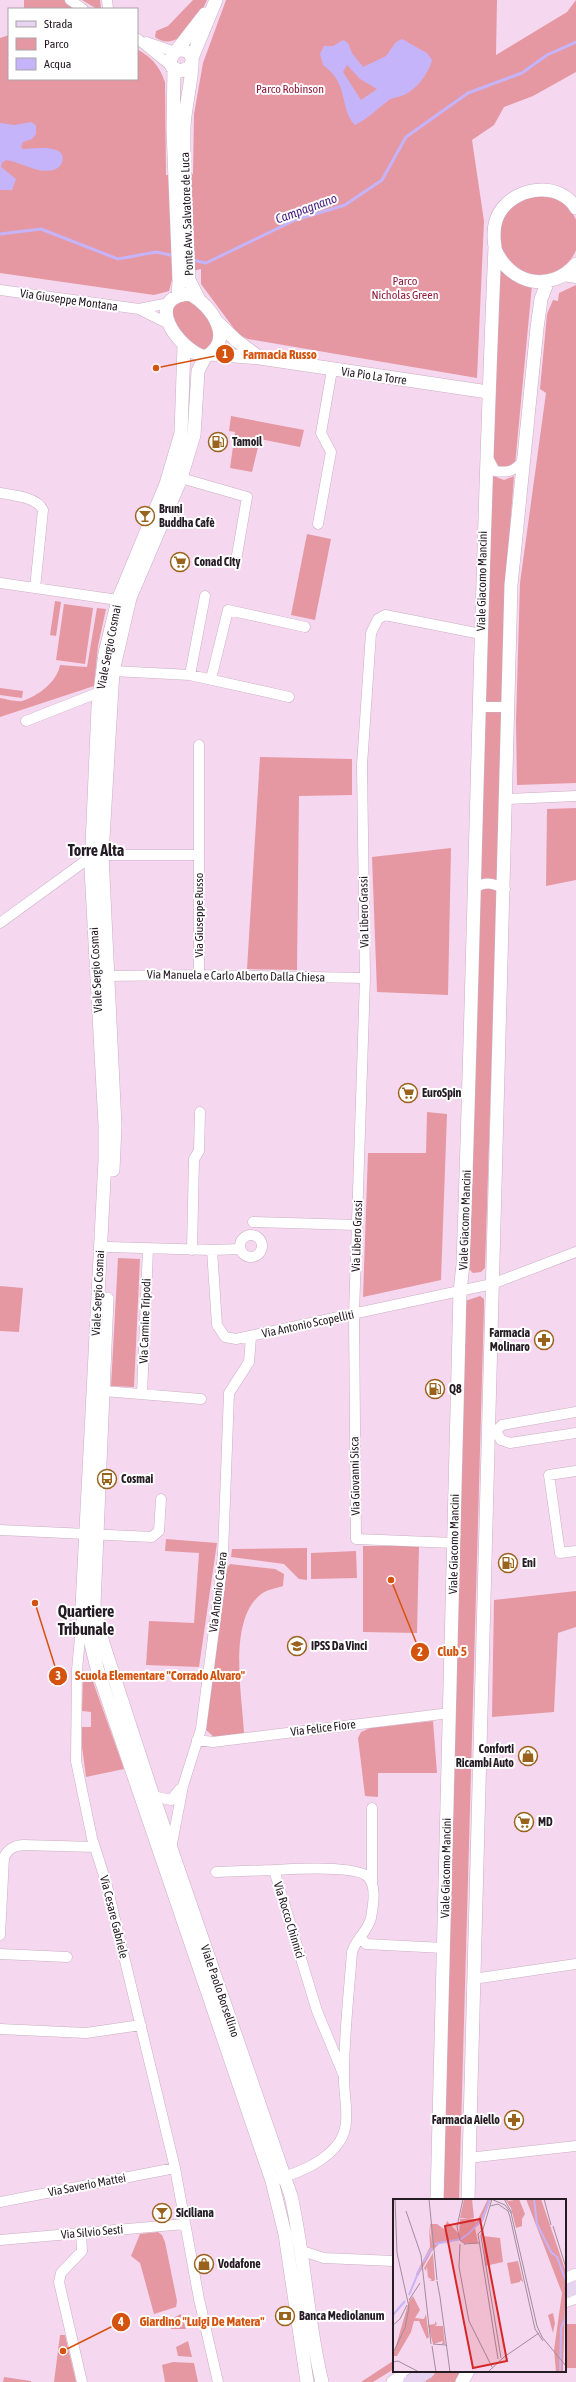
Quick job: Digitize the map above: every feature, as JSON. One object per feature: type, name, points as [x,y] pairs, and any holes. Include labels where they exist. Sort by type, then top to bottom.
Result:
[{"type":"main road","points":[[566,2292],[576,2287]]},
{"type":"main road","points":[[410,2382],[426,2372]]},
{"type":"street","points":[[70,0],[82,8]]},
{"type":"street","points":[[179,128],[171,57],[216,0]]},
{"type":"street","points":[[138,40],[173,67],[183,71],[189,68],[216,0]]},
{"type":"street","points":[[138,39],[176,51],[185,50],[192,60],[179,128]]},
{"type":"street","name":"Ponte Avv. Salvatore de Luca","points":[[173,299],[184,280],[179,128]]},
{"type":"street","name":"Viale Giacomo Mancini","points":[[437,2199],[460,1291],[464,1265],[488,392],[495,247],[493,234],[496,221],[502,209],[514,198],[528,191],[544,190],[560,194]]},
{"type":"street","points":[[560,194],[576,192]]},
{"type":"street","points":[[560,194],[576,208]]},
{"type":"street","name":"Viale Giacomo Mancini","points":[[495,247],[504,265],[521,278],[534,282],[548,281],[563,276],[576,264]]},
{"type":"street","points":[[563,276],[576,278]]},
{"type":"street","name":"Ponte Avv. Salvatore de Luca","points":[[184,280],[198,298]]},
{"type":"street","points":[[468,2199],[468,2158],[492,1431],[492,1284],[505,889],[512,585],[537,328],[542,299],[548,281]]},
{"type":"street","name":"Via Giuseppe Montana","points":[[0,290],[139,309],[167,323]]},
{"type":"street","points":[[190,294],[198,298],[218,323],[221,339],[208,356],[196,354],[184,346],[167,323],[166,312],[173,299],[190,294]]},
{"type":"street","name":"Via Giuseppe Montana","points":[[139,309],[173,299]]},
{"type":"street","name":"Via Pio La Torre","points":[[218,323],[237,341],[260,358]]},
{"type":"street","name":"Viale Sergio Cosmai","points":[[93,1535],[105,1160],[102,976],[97,856],[100,692],[105,653],[118,600],[166,484],[181,433],[184,346]]},
{"type":"street","name":"Via Pio La Torre","points":[[208,356],[260,358],[332,370],[488,392]]},
{"type":"street","name":"Viale Sergio Cosmai","points":[[97,856],[113,671],[130,598],[181,478],[194,435],[198,371],[208,356]]},
{"type":"street","points":[[318,524],[331,452],[322,433],[332,370]]},
{"type":"street","points":[[487,456],[494,471],[505,473],[513,471],[524,460]]},
{"type":"street","points":[[181,478],[247,497],[236,561]]},
{"type":"street","points":[[0,493],[33,501],[41,505],[43,510],[35,588]]},
{"type":"street","points":[[0,583],[118,600]]},
{"type":"street","points":[[190,674],[205,596]]},
{"type":"street","points":[[211,679],[228,610],[305,627]]},
{"type":"street","name":"Via Libero Grassi","points":[[354,1314],[365,978],[362,765],[371,633],[378,619],[385,615],[481,634]]},
{"type":"street","points":[[113,671],[190,674],[289,697]]},
{"type":"street","points":[[26,721],[100,692]]},
{"type":"street","points":[[479,706],[508,708]]},
{"type":"street","name":"Via Giuseppe Russo","points":[[199,974],[200,745]]},
{"type":"street","points":[[507,799],[576,796]]},
{"type":"street","name":"Via Giuseppe Russo","points":[[97,856],[199,855]]},
{"type":"street","points":[[0,923],[97,856]]},
{"type":"street","points":[[474,888],[483,882],[494,883],[505,889]]},
{"type":"street","name":"Via Manuela e Carlo Alberto Dalla Chiesa","points":[[102,976],[199,974],[365,978]]},
{"type":"street","name":"Viale Sergio Cosmai","points":[[88,1606],[104,1391],[109,1247],[116,1126],[102,976]]},
{"type":"street","points":[[192,1250],[194,1159],[199,1151],[200,1112]]},
{"type":"street","points":[[253,1222],[357,1225]]},
{"type":"street","points":[[109,1247],[192,1250],[240,1249]]},
{"type":"street","name":"Via Carmine Tripodi","points":[[142,1394],[148,1249]]},
{"type":"street","name":"Via Antonio Scopelliti","points":[[212,1250],[217,1325],[229,1339],[251,1337],[492,1284],[576,1252]]},
{"type":"street","name":"Via Giovanni Sisca","points":[[354,1314],[356,1539],[454,1543]]},
{"type":"street","name":"Via Antonio Catera","points":[[171,1849],[183,1786],[202,1721],[223,1553],[229,1393],[249,1362],[251,1337]]},
{"type":"street","points":[[104,1391],[202,1399]]},
{"type":"street","points":[[492,1431],[502,1425],[576,1412]]},
{"type":"street","points":[[492,1431],[501,1440],[510,1443],[576,1433]]},
{"type":"street","points":[[576,1471],[549,1475],[560,1553],[576,1551]]},
{"type":"street","points":[[0,1530],[93,1535],[155,1536],[159,1531],[160,1499]]},
{"type":"street","name":"Viale Paolo Borsellino","points":[[88,1606],[94,1659],[272,2181],[285,2234],[307,2382]]},
{"type":"street","name":"Viale Paolo Borsellino","points":[[88,1606],[103,1643],[171,1849],[285,2177],[302,2250],[316,2358],[322,2382]]},
{"type":"street","name":"Via Cesare Gabriele","points":[[88,1606],[77,1670],[76,1761],[95,1847],[106,1882],[175,2168],[184,2224],[218,2382]]},
{"type":"street","points":[[77,1670],[85,1661],[94,1659]]},
{"type":"street","name":"Via Felice Fiore","points":[[197,1740],[213,1742],[450,1713]]},
{"type":"street","points":[[153,1796],[171,1800],[183,1786]]},
{"type":"street","points":[[372,1808],[372,1882]]},
{"type":"street","points":[[0,1934],[4,1857],[7,1851],[13,1846],[23,1845],[95,1847]]},
{"type":"street","name":"Via Rocco Chinnici","points":[[272,2181],[285,2177],[320,2160],[340,2140],[346,2117],[344,2076],[352,1952],[360,1937],[367,1929],[371,1918],[374,1889],[372,1882],[361,1872],[323,1869],[274,1870],[317,2011],[344,2076]]},
{"type":"street","points":[[216,1872],[274,1870]]},
{"type":"street","points":[[360,1937],[366,1944],[444,1948]]},
{"type":"street","points":[[0,1954],[67,1957]]},
{"type":"street","points":[[474,1979],[576,1964]]},
{"type":"street","points":[[0,2029],[86,2033],[141,2025]]},
{"type":"street","points":[[468,2158],[576,2146]]},
{"type":"street","name":"Via Saverio Mattei","points":[[0,2202],[175,2168]]},
{"type":"street","name":"Via Silvio Sesti","points":[[0,2240],[184,2224]]},
{"type":"street","points":[[81,2233],[82,2251],[62,2273],[59,2282],[82,2382]]},
{"type":"street","points":[[302,2250],[324,2258],[393,2260]]},
{"type":"street","points":[[566,2280],[576,2275]]},
{"type":"street","points":[[566,2302],[576,2297]]},
{"type":"street","points":[[393,2382],[408,2372]]},
{"type":"street","points":[[419,2372],[420,2382]]},
{"type":"street","points":[[462,2382],[467,2372]]},
{"type":"green space","points":[[24,0],[64,0],[73,8],[24,8]]},
{"type":"green space","points":[[82,0],[100,0],[101,8],[95,8]]},
{"type":"green space","points":[[193,0],[207,0],[199,16],[187,32],[172,41],[164,41],[155,37],[156,31],[168,26]]},
{"type":"green space","points":[[226,0],[497,0],[496,55],[567,12],[576,0],[576,72],[533,96],[504,107],[494,125],[472,140],[484,221],[477,378],[248,339],[238,334],[201,284],[201,269],[173,276],[169,291],[154,295],[0,273],[0,38],[8,35],[8,80],[138,80],[138,50],[151,59],[157,66],[165,82],[166,175],[193,174],[194,114],[203,63]]},
{"type":"green space","points":[[539,195],[554,198],[567,207],[576,220],[576,250],[567,263],[554,272],[539,275],[524,272],[511,263],[502,250],[499,235],[502,220],[511,207],[524,198]]},
{"type":"green space","points":[[497,264],[532,285],[515,465],[506,467],[494,464],[492,461]]},
{"type":"green space","points":[[576,285],[576,783],[517,785],[516,722],[520,583],[546,393],[540,389],[547,314],[553,300],[558,301],[559,293]]},
{"type":"green space","points":[[189,296],[219,332],[205,355],[169,322],[171,304]]},
{"type":"green space","points":[[231,416],[304,430],[300,447],[260,439],[252,472],[230,468],[235,432],[229,431]]},
{"type":"green space","points":[[491,475],[504,480],[514,476],[508,555],[485,1268],[481,1272],[473,1273],[468,1268]]},
{"type":"green space","points":[[307,534],[331,539],[315,620],[291,615]]},
{"type":"green space","points":[[55,601],[61,602],[56,636],[50,635]]},
{"type":"green space","points":[[64,604],[93,608],[85,664],[56,660]]},
{"type":"green space","points":[[97,608],[106,609],[98,646],[94,686],[0,717],[0,698],[22,701],[34,696],[51,683],[60,665],[87,667]]},
{"type":"green space","points":[[0,688],[23,691],[22,698],[0,695]]},
{"type":"green space","points":[[260,757],[352,759],[352,795],[299,796],[297,970],[247,969]]},
{"type":"green space","points":[[576,808],[576,880],[546,886],[547,809]]},
{"type":"green space","points":[[451,848],[448,995],[377,992],[372,857]]},
{"type":"green space","points":[[427,1112],[447,1114],[441,1280],[363,1297],[368,1153],[426,1153]]},
{"type":"green space","points":[[118,1258],[140,1259],[134,1387],[111,1386]]},
{"type":"green space","points":[[0,1286],[23,1288],[19,1332],[0,1331]]},
{"type":"green space","points":[[480,1296],[484,1299],[484,1308],[459,2199],[440,2199],[465,1301]]},
{"type":"green space","points":[[166,1539],[217,1543],[199,1667],[146,1665],[149,1621],[194,1623],[199,1553],[165,1551]]},
{"type":"green space","points":[[363,1546],[419,1546],[417,1633],[363,1632]]},
{"type":"green space","points":[[307,1548],[307,1580],[299,1579],[284,1564],[231,1557],[232,1549]]},
{"type":"green space","points":[[356,1551],[357,1578],[311,1579],[311,1553]]},
{"type":"green space","points":[[230,1564],[275,1569],[284,1574],[283,1586],[268,1590],[260,1595],[250,1607],[244,1622],[240,1640],[239,1660],[244,1733],[214,1737],[206,1730],[206,1725],[226,1569]]},
{"type":"green space","points":[[576,1591],[576,1627],[558,1633],[554,1712],[492,1717],[494,1600]]},
{"type":"green space","points":[[87,1674],[91,1676],[124,1769],[86,1777],[82,1747],[82,1727],[91,1727],[91,1712],[82,1711],[83,1677]]},
{"type":"green space","points":[[433,1721],[437,1773],[378,1773],[378,1797],[365,1796],[358,1738],[361,1732],[370,1728]]},
{"type":"green space","points":[[158,2232],[162,2235],[165,2242],[177,2301],[176,2307],[154,2314],[140,2263],[131,2256],[140,2234]]},
{"type":"green space","points":[[181,2314],[186,2329],[171,2329],[169,2320]]},
{"type":"green space","points":[[566,2324],[576,2324],[576,2368],[566,2368]]},
{"type":"green space","points":[[60,2335],[65,2335],[76,2382],[54,2382]]},
{"type":"green space","points":[[188,2341],[192,2357],[178,2356],[176,2347]]},
{"type":"green space","points":[[393,2361],[393,2370],[373,2382],[361,2382]]},
{"type":"green space","points":[[173,2362],[194,2363],[198,2382],[165,2382],[162,2365]]},
{"type":"green space","points":[[425,2372],[460,2372],[455,2382],[426,2382]]},
{"type":"green space","points":[[4,2377],[31,2381],[31,2382],[3,2382]]},
{"type":"water","points":[[402,39],[427,53],[432,60],[428,70],[409,93],[389,100],[360,123],[355,125],[347,112],[341,88],[331,72],[323,65],[320,54],[324,46],[333,46],[343,40],[348,43],[352,53],[363,67],[386,56],[396,42]],"holes":[[[347,65],[360,79],[377,89],[361,100],[343,72]]]},
{"type":"water","points":[[31,122],[36,125],[36,134],[32,139],[23,142],[21,147],[23,149],[48,148],[55,150],[60,152],[62,162],[56,169],[47,171],[6,160],[2,163],[1,167],[16,179],[12,190],[0,190],[0,123],[15,125]]},
{"type":"waterway","name":"Campagnano","points":[[192,260],[206,263],[295,220],[345,205],[382,180],[406,137],[468,93],[522,73],[547,55],[576,42]]},
{"type":"waterway","name":"Campagnano","points":[[0,234],[41,229],[118,259],[156,252],[175,256]]},
{"type":"place","name":"Farmacia Russo","points":[[156,368]]},
{"type":"place","name":"Tamoil","points":[[218,442]]},
{"type":"place","name":"Bruni Buddha Cafè","points":[[145,516]]},
{"type":"place","name":"Conad City","points":[[180,562]]},
{"type":"place","name":"EuroSpin","points":[[408,1093]]},
{"type":"place","name":"Farmacia Molinaro","points":[[544,1340]]},
{"type":"place","name":"Q8","points":[[435,1389]]},
{"type":"place","name":"Cosmai","points":[[107,1479]]},
{"type":"place","name":"Eni","points":[[508,1563]]},
{"type":"place","name":"Club 5","points":[[391,1580]]},
{"type":"place","name":"Scuola Elementare \"Corrado Alvaro\"","points":[[35,1603]]},
{"type":"place","name":"IPSS Da Vinci","points":[[297,1646]]},
{"type":"place","name":"Conforti Ricambi Auto","points":[[528,1756]]},
{"type":"place","name":"MD","points":[[524,1822]]},
{"type":"place","name":"Farmacia Aiello","points":[[514,2120]]},
{"type":"place","name":"Siciliana","points":[[162,2213]]},
{"type":"place","name":"Vodafone","points":[[204,2264]]},
{"type":"place","name":"Banca Mediolanum","points":[[285,2316]]},
{"type":"place","name":"Giardino \"Luigi De Matera\"","points":[[63,2351]]},
{"type":"district","name":"Torre Alta","points":[[96,850]]},
{"type":"district","name":"Quartiere Tribunale","points":[[86,1620]]},
{"type":"park label","name":"Parco Robinson","points":[[290,89]]},
{"type":"park label","name":"Parco Nicholas Green","points":[[405,288]]}]
